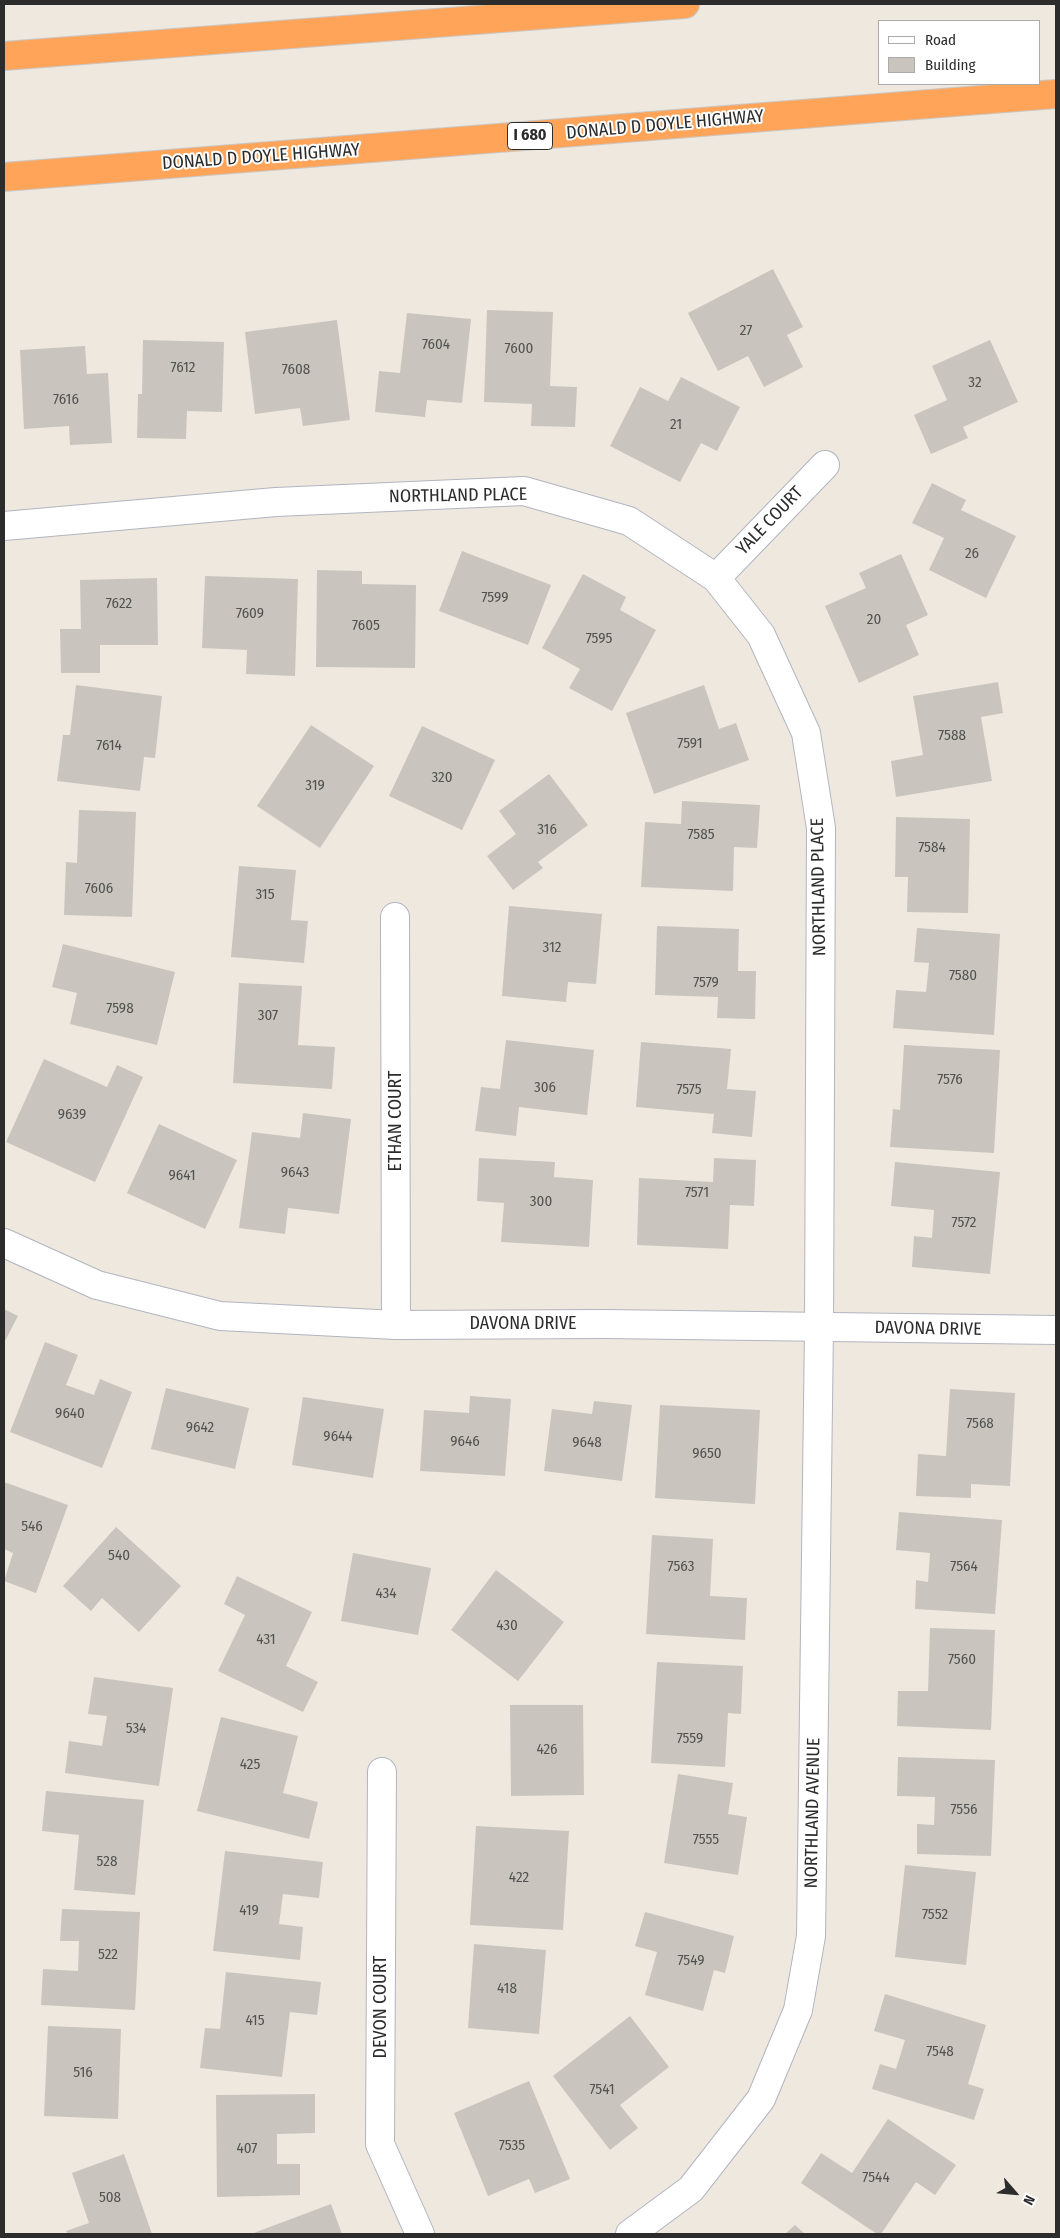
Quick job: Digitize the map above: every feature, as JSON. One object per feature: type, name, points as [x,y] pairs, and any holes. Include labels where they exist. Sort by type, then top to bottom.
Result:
[{"type":"highway","points":[[4,56],[685,4]]},
{"type":"highway","name":"DONALD D DOYLE HIGHWAY","points":[[4,177],[1056,94]]},
{"type":"street","name":"YALE COURT","points":[[716,578],[825,465]]},
{"type":"street","name":"NORTHLAND PLACE","points":[[4,526],[276,502],[524,491],[629,520],[716,578],[761,635],[806,733],[821,828],[820,1328]]},
{"type":"street","name":"ETHAN COURT","points":[[395,917],[396,1325]]},
{"type":"street","name":"DAVONA DRIVE","points":[[4,1243],[97,1285],[220,1316],[396,1325],[605,1324],[1056,1330]]},
{"type":"street","name":"NORTHLAND AVENUE","points":[[630,2234],[692,2189],[761,2099],[798,2010],[811,1936],[820,1328]]},
{"type":"street","name":"DEVON COURT","points":[[382,1772],[380,2144],[420,2234]]},
{"type":"building","points":[[773,269],[803,327],[787,335],[803,367],[764,387],[748,356],[718,371],[688,313]]},
{"type":"building","points":[[487,310],[553,312],[550,386],[577,387],[575,427],[531,426],[532,404],[484,402]]},
{"type":"building","points":[[407,313],[471,319],[462,403],[427,400],[425,417],[375,412],[379,371],[400,373]]},
{"type":"building","points":[[337,320],[350,420],[303,426],[300,408],[255,414],[245,332]]},
{"type":"building","points":[[143,340],[224,342],[222,412],[187,411],[186,439],[137,438],[138,394],[142,394]]},
{"type":"building","points":[[990,340],[1018,402],[963,427],[968,438],[931,454],[914,415],[947,400],[932,366]]},
{"type":"building","points":[[85,346],[87,374],[108,373],[112,443],[70,445],[69,426],[24,429],[20,350]]},
{"type":"building","points":[[681,377],[740,407],[717,451],[701,443],[680,482],[610,446],[640,387],[668,401]]},
{"type":"building","points":[[932,483],[966,500],[961,510],[1016,536],[986,598],[929,570],[944,538],[912,523]]},
{"type":"building","points":[[462,551],[551,585],[528,645],[439,611]]},
{"type":"building","points":[[901,554],[928,615],[906,625],[919,655],[859,683],[825,606],[866,588],[859,573]]},
{"type":"building","points":[[317,570],[362,571],[362,584],[416,585],[415,668],[316,667]]},
{"type":"building","points":[[583,574],[626,597],[620,610],[656,630],[612,711],[569,688],[580,669],[542,648]]},
{"type":"building","points":[[205,576],[298,579],[295,676],[246,674],[247,650],[202,648]]},
{"type":"building","points":[[157,578],[158,645],[100,645],[100,673],[61,673],[60,629],[81,629],[80,580]]},
{"type":"building","points":[[998,682],[1003,713],[981,717],[992,781],[896,797],[891,761],[923,755],[913,696]]},
{"type":"building","points":[[76,685],[162,696],[155,758],[144,757],[140,791],[57,781],[63,735],[70,735]]},
{"type":"building","points":[[704,685],[719,729],[736,723],[749,760],[654,794],[626,713]]},
{"type":"building","points":[[311,725],[374,766],[320,848],[257,806]]},
{"type":"building","points":[[422,726],[495,760],[462,830],[389,796]]},
{"type":"building","points":[[549,774],[588,825],[538,862],[543,868],[513,890],[487,856],[516,834],[499,811]]},
{"type":"building","points":[[682,801],[760,805],[757,848],[734,847],[733,891],[641,887],[645,822],[681,824]]},
{"type":"building","points":[[79,810],[136,812],[132,917],[64,915],[66,862],[77,863]]},
{"type":"building","points":[[896,817],[970,819],[968,913],[907,912],[908,877],[895,877]]},
{"type":"building","points":[[239,866],[296,870],[291,920],[308,921],[304,963],[231,957]]},
{"type":"building","points":[[509,906],[602,914],[596,984],[568,982],[566,1002],[502,996]]},
{"type":"building","points":[[657,926],[739,929],[738,971],[756,971],[755,1019],[717,1018],[718,997],[655,995]]},
{"type":"building","points":[[917,928],[1000,934],[994,1035],[893,1028],[896,990],[926,992],[929,963],[914,962]]},
{"type":"building","points":[[63,944],[175,972],[157,1045],[70,1024],[77,993],[52,987]]},
{"type":"building","points":[[239,983],[302,986],[298,1045],[335,1047],[332,1089],[233,1083]]},
{"type":"building","points":[[506,1040],[594,1050],[587,1115],[519,1107],[516,1136],[475,1131],[481,1087],[500,1089]]},
{"type":"building","points":[[641,1042],[731,1049],[727,1089],[756,1091],[752,1137],[712,1133],[714,1114],[636,1107]]},
{"type":"building","points":[[904,1045],[1000,1050],[994,1153],[890,1147],[893,1109],[900,1110]]},
{"type":"building","points":[[44,1059],[107,1087],[117,1065],[143,1077],[95,1182],[6,1142]]},
{"type":"building","points":[[303,1113],[351,1119],[339,1214],[288,1208],[285,1234],[239,1228],[252,1132],[300,1138]]},
{"type":"building","points":[[159,1124],[237,1160],[205,1229],[127,1193]]},
{"type":"building","points":[[479,1158],[555,1162],[554,1177],[593,1180],[589,1247],[501,1242],[504,1203],[477,1201]]},
{"type":"building","points":[[714,1158],[756,1160],[754,1206],[730,1205],[728,1249],[637,1245],[639,1178],[713,1182]]},
{"type":"building","points":[[895,1162],[1000,1172],[990,1274],[912,1267],[914,1236],[932,1238],[934,1210],[891,1206]]},
{"type":"building","points":[[4,1309],[18,1316],[4,1343]]},
{"type":"building","points":[[45,1342],[78,1355],[66,1385],[94,1395],[100,1379],[132,1392],[102,1468],[10,1432]]},
{"type":"building","points":[[166,1388],[249,1408],[235,1469],[151,1449]]},
{"type":"building","points":[[950,1389],[1015,1393],[1010,1486],[971,1484],[971,1498],[916,1496],[918,1454],[946,1456]]},
{"type":"building","points":[[470,1396],[511,1399],[505,1476],[420,1471],[424,1410],[469,1413]]},
{"type":"building","points":[[303,1397],[384,1409],[373,1478],[292,1465]]},
{"type":"building","points":[[594,1401],[632,1405],[622,1481],[544,1471],[552,1409],[592,1414]]},
{"type":"building","points":[[660,1405],[760,1410],[755,1504],[655,1498]]},
{"type":"building","points":[[4,1482],[68,1505],[36,1593],[4,1581],[13,1553],[4,1549]]},
{"type":"building","points":[[899,1512],[1002,1520],[995,1614],[915,1609],[916,1580],[928,1582],[930,1553],[896,1550]]},
{"type":"building","points":[[116,1527],[181,1586],[139,1632],[102,1598],[91,1611],[63,1586]]},
{"type":"building","points":[[652,1535],[713,1539],[710,1596],[747,1598],[745,1640],[646,1634]]},
{"type":"building","points":[[353,1553],[431,1568],[418,1635],[341,1621]]},
{"type":"building","points":[[496,1570],[564,1622],[518,1681],[451,1630]]},
{"type":"building","points":[[237,1576],[312,1612],[286,1666],[318,1682],[303,1712],[218,1671],[245,1615],[224,1604]]},
{"type":"building","points":[[930,1628],[995,1630],[991,1730],[897,1726],[898,1691],[928,1691]]},
{"type":"building","points":[[657,1662],[743,1666],[741,1714],[728,1713],[725,1767],[651,1763]]},
{"type":"building","points":[[94,1677],[173,1688],[159,1786],[65,1773],[69,1741],[102,1746],[107,1716],[88,1714]]},
{"type":"building","points":[[510,1705],[583,1705],[584,1795],[511,1796]]},
{"type":"building","points":[[221,1717],[298,1736],[283,1793],[318,1802],[309,1839],[197,1811]]},
{"type":"building","points":[[898,1757],[995,1760],[991,1856],[917,1854],[917,1824],[934,1825],[935,1797],[897,1796]]},
{"type":"building","points":[[678,1774],[733,1783],[728,1814],[747,1817],[738,1875],[664,1863]]},
{"type":"building","points":[[46,1791],[144,1800],[135,1895],[74,1890],[79,1835],[42,1831]]},
{"type":"building","points":[[476,1826],[569,1831],[563,1930],[470,1925]]},
{"type":"building","points":[[225,1851],[323,1862],[319,1898],[283,1894],[279,1924],[303,1927],[300,1960],[213,1951]]},
{"type":"building","points":[[905,1865],[976,1872],[966,1965],[895,1957]]},
{"type":"building","points":[[62,1909],[140,1912],[135,2010],[41,2005],[43,1969],[78,1971],[79,1941],[60,1941]]},
{"type":"building","points":[[645,1912],[734,1936],[725,1973],[714,1970],[703,2011],[645,1995],[657,1952],[635,1946]]},
{"type":"building","points":[[474,1944],[546,1950],[539,2034],[468,2028]]},
{"type":"building","points":[[226,1972],[321,1982],[317,2015],[290,2012],[282,2077],[200,2068],[205,2028],[220,2029]]},
{"type":"building","points":[[885,1994],[986,2025],[968,2084],[984,2089],[974,2120],[872,2089],[880,2064],[896,2069],[905,2040],[874,2031]]},
{"type":"building","points":[[630,2016],[669,2067],[620,2105],[638,2128],[610,2150],[553,2076]]},
{"type":"building","points":[[48,2026],[121,2029],[118,2119],[44,2116]]},
{"type":"building","points":[[529,2081],[570,2179],[535,2193],[529,2179],[488,2196],[454,2113]]},
{"type":"building","points":[[315,2094],[315,2133],[277,2134],[277,2164],[300,2164],[300,2195],[217,2197],[216,2095]]},
{"type":"building","points":[[888,2119],[956,2165],[935,2195],[916,2182],[881,2234],[877,2234],[801,2183],[821,2153],[852,2173]]},
{"type":"building","points":[[124,2154],[152,2234],[68,2234],[66,2231],[89,2223],[72,2173]]},
{"type":"building","points":[[331,2204],[342,2234],[251,2234]]},
{"type":"building","points":[[795,2225],[805,2234],[785,2234]]}]
